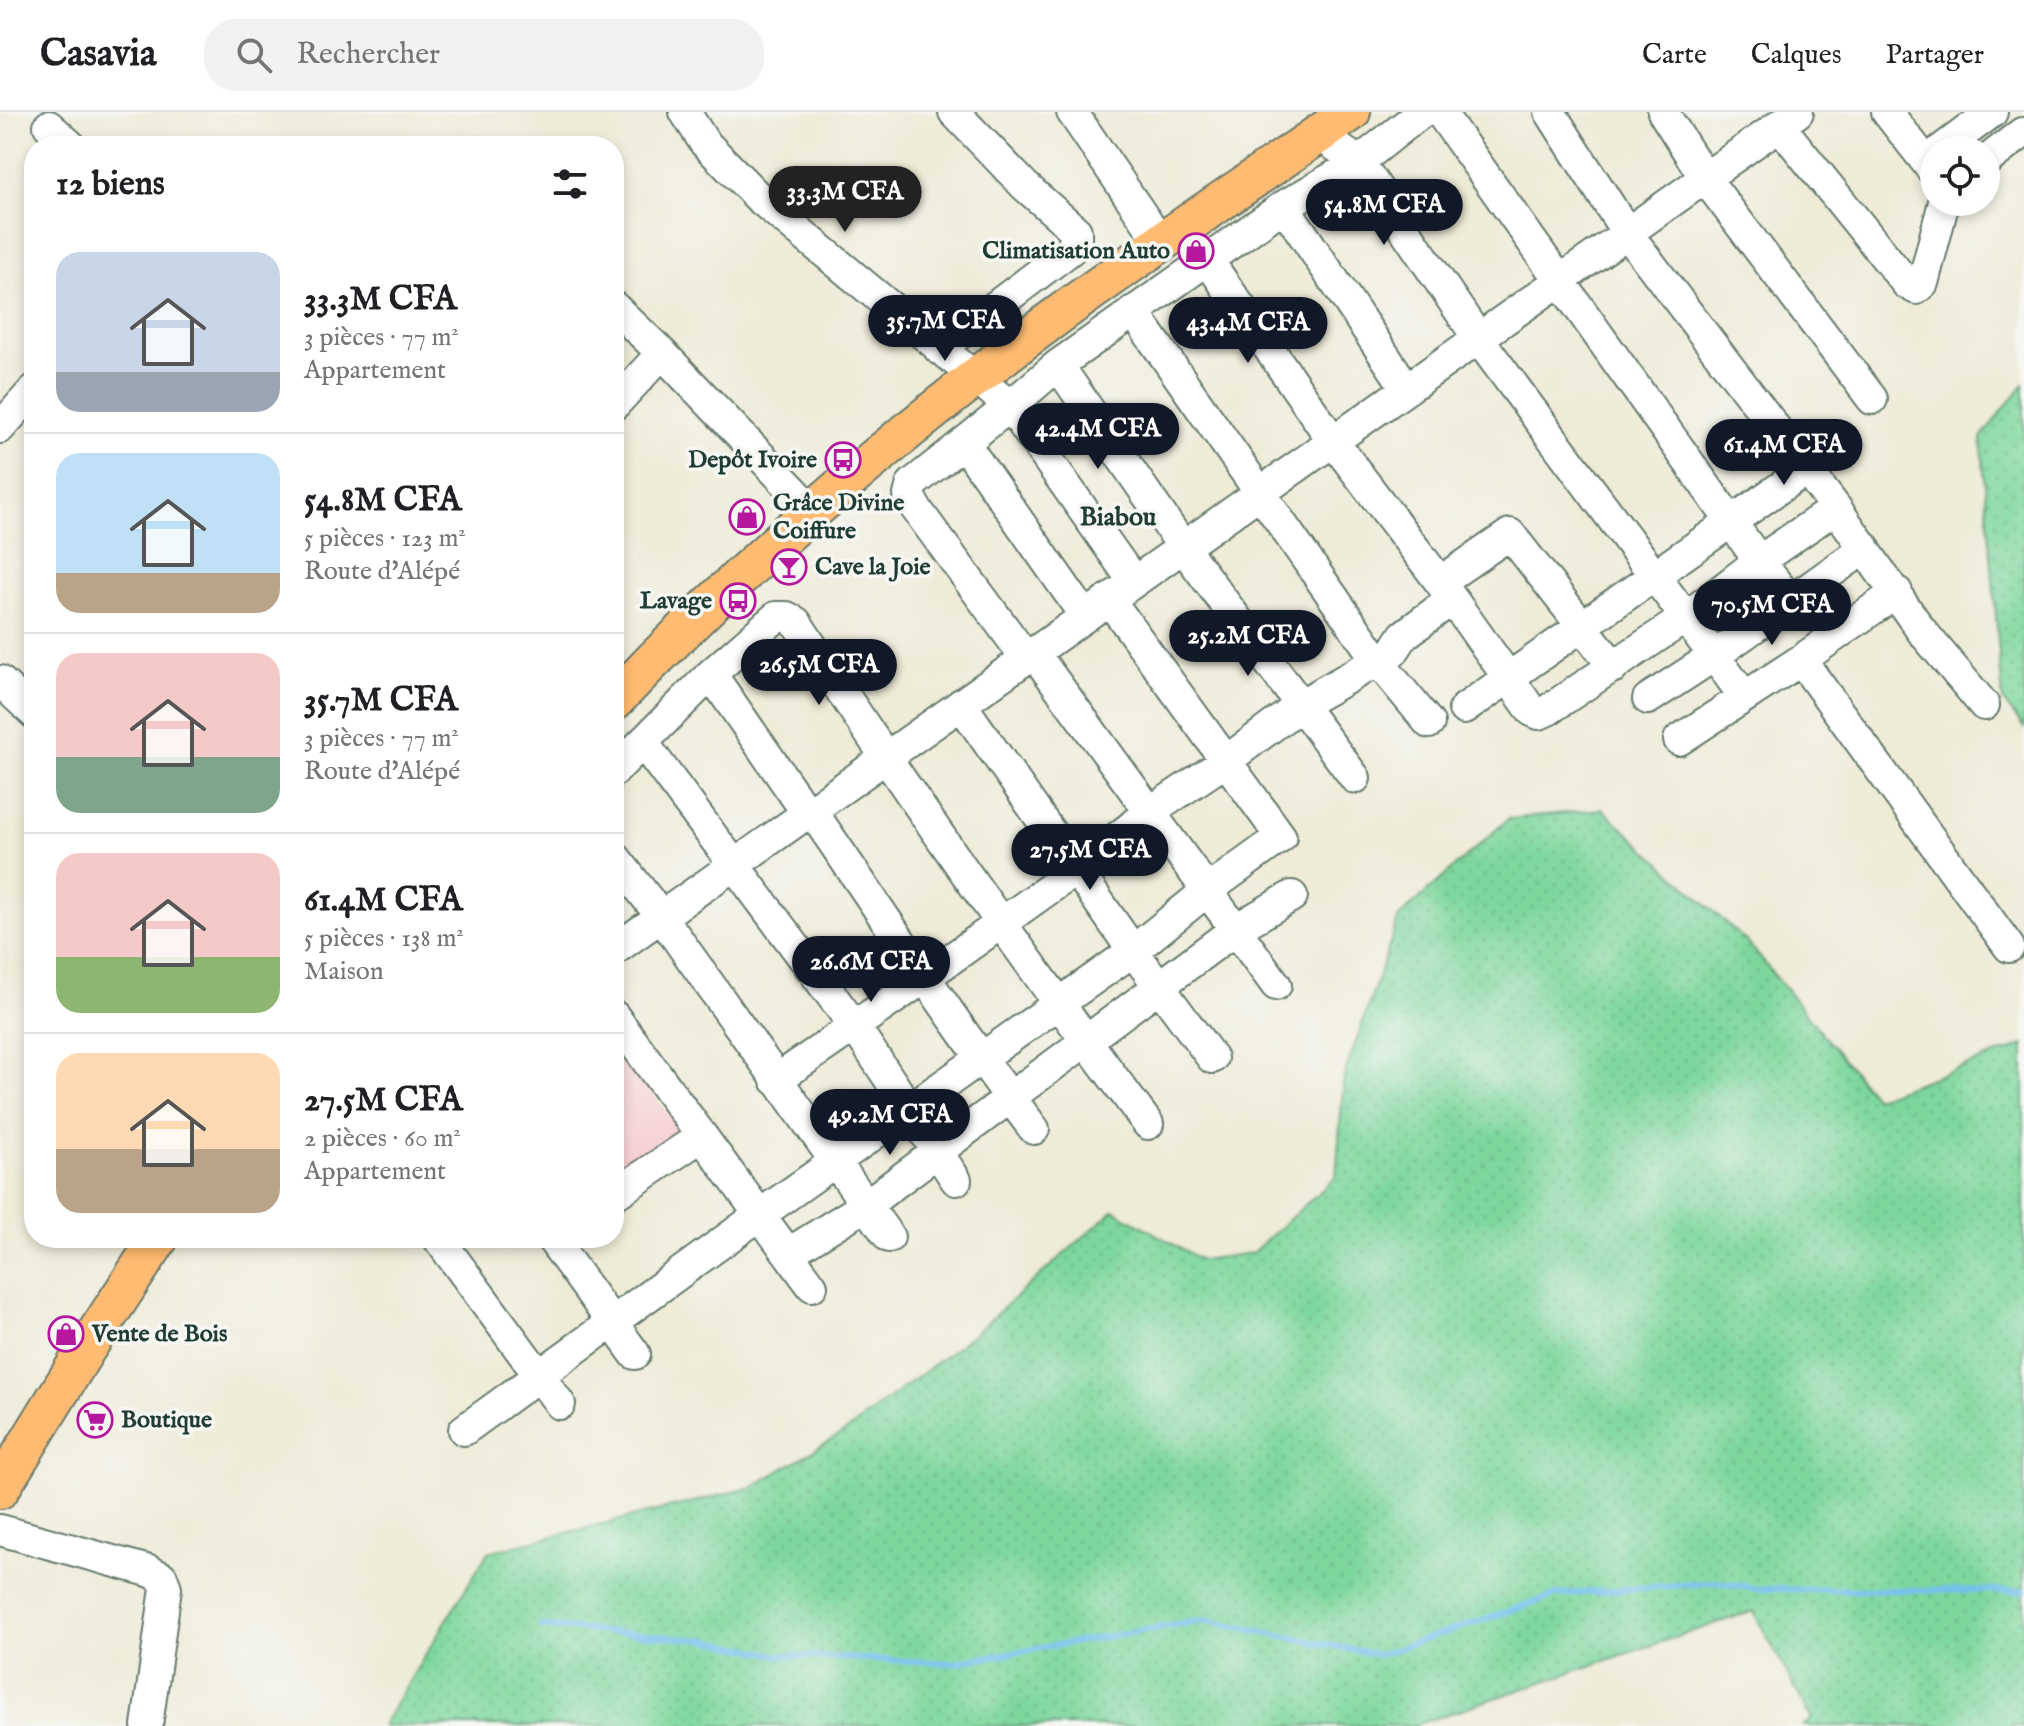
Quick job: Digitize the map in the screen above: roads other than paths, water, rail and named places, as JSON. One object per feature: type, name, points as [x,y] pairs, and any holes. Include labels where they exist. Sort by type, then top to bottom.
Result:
[{"type":"main road","points":[[624,691],[735,582],[814,512],[975,379],[1057,316],[1332,120]]},
{"type":"main road","points":[[0,1489],[152,1248]]},
{"type":"street","points":[[685,112],[704,142],[759,198],[1010,406],[1134,582]]},
{"type":"street","points":[[939,349],[1070,250],[1076,239],[1076,231],[1025,186],[954,112]]},
{"type":"street","points":[[1072,112],[1161,243]]},
{"type":"street","points":[[1276,985],[1150,812],[915,507],[909,495],[912,484],[1058,365],[1284,206],[1359,162],[1422,112]]},
{"type":"street","points":[[1440,112],[1759,561],[1790,600]]},
{"type":"street","points":[[1550,112],[1627,233],[1836,508],[1921,630],[1984,705]]},
{"type":"street","points":[[1663,112],[1705,178],[1872,399]]},
{"type":"street","points":[[1887,112],[1920,145]]},
{"type":"street","points":[[1962,136],[1992,112]]},
{"type":"street","points":[[624,943],[1788,119],[1907,284],[1916,289],[1923,283],[1940,216]]},
{"type":"street","points":[[1332,120],[1331,143],[1359,162],[1478,338],[1744,696]]},
{"type":"street","points":[[2000,145],[2017,126]]},
{"type":"street","points":[[1284,206],[1407,389]]},
{"type":"street","points":[[1207,259],[1333,441],[1532,711],[1539,714],[1685,618],[1759,561],[1836,508]]},
{"type":"street","points":[[1133,311],[1377,660],[1429,723]]},
{"type":"street","points":[[624,317],[814,512]]},
{"type":"street","points":[[624,394],[662,353]]},
{"type":"street","points":[[1058,365],[1183,547],[1355,778]]},
{"type":"street","points":[[0,428],[24,403]]},
{"type":"street","points":[[464,1430],[761,1214],[911,1111],[1133,951],[1208,890],[1281,837],[1226,761],[964,443]]},
{"type":"street","points":[[1464,709],[1805,470]]},
{"type":"street","points":[[776,1080],[1077,869],[1150,812],[1226,761],[1302,704],[1393,652],[1404,635],[1446,591],[1510,534],[1614,667]]},
{"type":"street","points":[[1648,699],[1714,656],[1865,548]]},
{"type":"street","points":[[1679,740],[1897,592]]},
{"type":"street","points":[[624,762],[711,674],[776,617],[787,617],[796,622],[885,758],[1057,1003],[1148,1124]]},
{"type":"street","points":[[1801,660],[2009,947]]},
{"type":"street","points":[[711,674],[927,976],[981,1059],[1034,1129]]},
{"type":"street","points":[[0,681],[24,704]]},
{"type":"street","points":[[961,704],[1133,951],[1212,1058]]},
{"type":"street","points":[[644,744],[855,1027],[956,1180]]},
{"type":"street","points":[[624,869],[661,916],[889,1237]]},
{"type":"street","points":[[789,1253],[866,1205],[1236,929],[1292,896]]},
{"type":"street","points":[[624,1030],[812,1286]]},
{"type":"street","points":[[624,1188],[702,1136]]},
{"type":"street","points":[[445,1248],[560,1404]]},
{"type":"street","points":[[558,1248],[635,1354]]},
{"type":"street","points":[[0,1530],[162,1577],[166,1588],[147,1726]]},
{"type":"waterway","points":[[540,1626],[706,1640],[777,1655],[953,1663],[1204,1620],[1379,1655],[1557,1595],[1717,1582],[1757,1589],[2024,1591]]},
{"type":"place","name":"Climatisation Auto","points":[[1196,251]]},
{"type":"place","name":"Depôt Ivoire","points":[[843,460]]},
{"type":"place","name":"Grâce Divine Coiffure","points":[[747,517]]},
{"type":"place","name":"Cave la Joie","points":[[789,567]]},
{"type":"place","name":"Lavage","points":[[738,601]]},
{"type":"place","name":"Vente de Bois","points":[[66,1334]]},
{"type":"place","name":"Boutique","points":[[95,1420]]},
{"type":"district","name":"Biabou","points":[[1118,517]]}]
